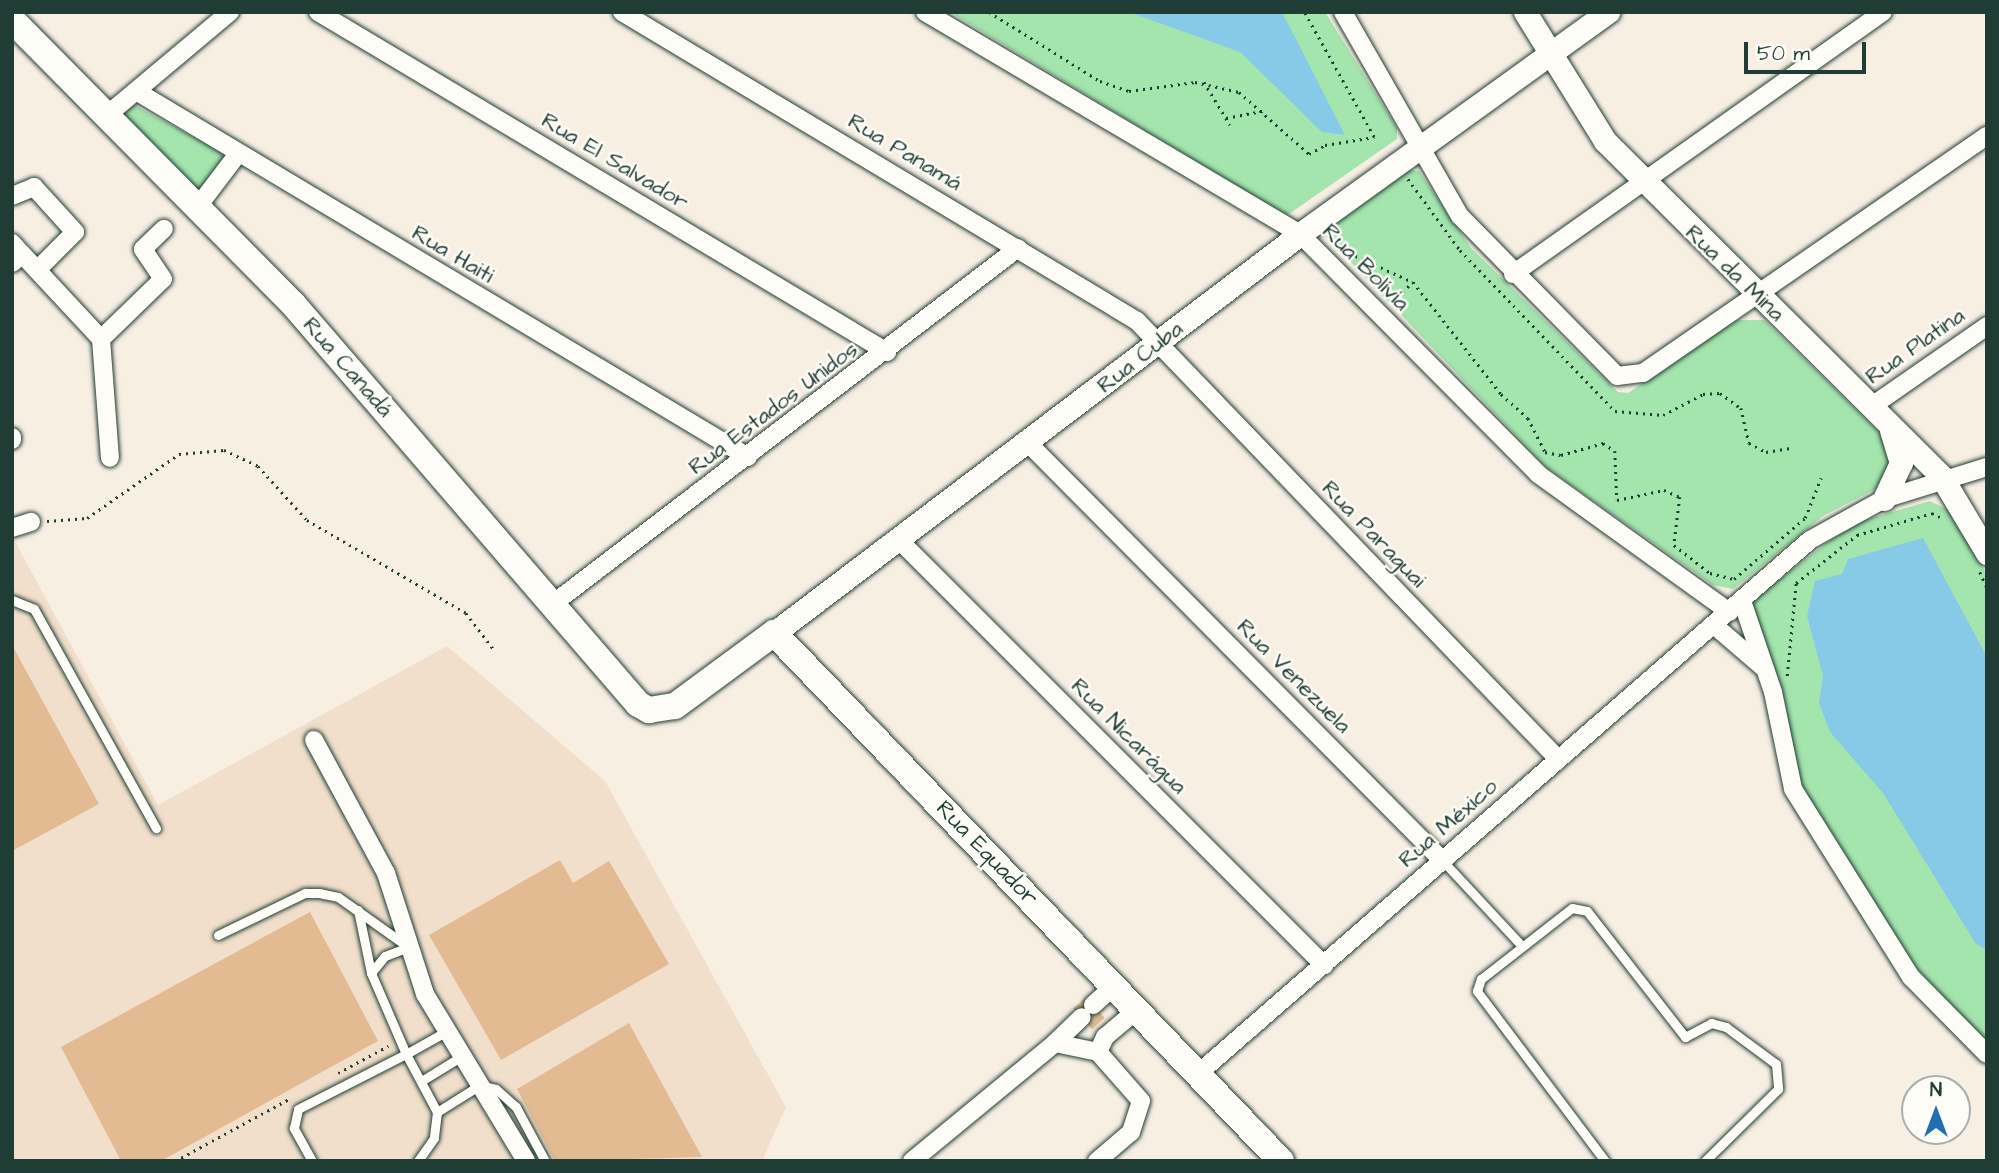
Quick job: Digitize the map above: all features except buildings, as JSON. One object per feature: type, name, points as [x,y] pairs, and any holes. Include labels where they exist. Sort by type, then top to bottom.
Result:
[{"type":"main road","name":"Rua Canadá","points":[[13,19],[46,57],[293,304],[554,603],[638,704],[649,710],[675,706]]},
{"type":"main road","points":[[12,43],[46,57]]},
{"type":"main road","name":"Rua Cuba","points":[[675,706],[774,633]]},
{"type":"main road","name":"Rua Equador","points":[[774,633],[1200,1072],[1274,1158]]},
{"type":"street","points":[[106,116],[230,12]]},
{"type":"street","name":"Rua El Salvador","points":[[318,12],[887,352]]},
{"type":"street","name":"Rua Panamá","points":[[622,12],[1137,321],[1155,343]]},
{"type":"street","name":"Rua Bolívia","points":[[925,12],[1300,234],[1529,466],[1736,607]]},
{"type":"street","points":[[1343,12],[1460,216],[1513,274],[1618,376],[1643,373],[1987,136]]},
{"type":"street","name":"Rua da Mina","points":[[1525,12],[1589,119],[1643,183],[1941,476],[1987,553]]},
{"type":"street","name":"Rua Cuba","points":[[774,633],[1030,444],[1155,343],[1300,234],[1608,12]]},
{"type":"street","points":[[1513,274],[1883,12]]},
{"type":"street","name":"Rua Haiti","points":[[136,91],[237,155],[748,457]]},
{"type":"street","points":[[196,209],[237,155]]},
{"type":"street","points":[[12,196],[34,187],[75,232],[39,268]]},
{"type":"street","points":[[101,339],[163,279],[143,249],[164,229]]},
{"type":"street","name":"Rua Estados Unidos","points":[[554,603],[887,352],[1018,248]]},
{"type":"street","points":[[16,253],[39,268],[101,339],[110,458]]},
{"type":"street","name":"Rua Platina","points":[[1879,414],[1987,326]]},
{"type":"street","name":"Rua Paraguai","points":[[1155,343],[1558,759]]},
{"type":"street","points":[[1879,414],[1901,463],[1884,499]]},
{"type":"street","name":"Rua Venezuela","points":[[1030,444],[1442,860]]},
{"type":"street","name":"Rua México","points":[[1200,1072],[1558,759],[1715,626],[1810,540],[1884,499],[1941,476],[1987,467]]},
{"type":"street","points":[[12,528],[31,522]]},
{"type":"street","name":"Rua Nicarágua","points":[[900,541],[1324,965]]},
{"type":"street","points":[[1736,607],[1767,671],[1793,789],[1911,978],[1987,1054]]},
{"type":"street","points":[[1715,626],[1767,671]]},
{"type":"street","points":[[314,740],[386,873],[408,947],[447,1031],[526,1161]]},
{"type":"street","points":[[912,1161],[1055,1043],[1115,985]]},
{"type":"street","points":[[1098,1052],[1105,1037],[1137,1010]]},
{"type":"street","points":[[1055,1043],[1098,1052],[1141,1101],[1131,1132],[1097,1161]]},
{"type":"lane","points":[[12,600],[34,609],[156,828]]},
{"type":"lane","name":"Rua Venezuela","points":[[1442,860],[1521,945]]},
{"type":"lane","points":[[218,935],[305,893],[338,897],[408,947]]},
{"type":"lane","points":[[1605,1161],[1481,1002],[1481,979],[1521,945],[1581,908],[1685,1037],[1711,1023],[1727,1027],[1776,1064],[1778,1089],[1706,1161]]},
{"type":"lane","points":[[358,910],[371,973],[406,1054],[437,1112],[434,1138],[418,1161]]},
{"type":"lane","points":[[371,973],[385,956],[408,947]]},
{"type":"lane","points":[[312,1161],[294,1128],[298,1109],[447,1031]]},
{"type":"lane","points":[[422,1080],[463,1056]]},
{"type":"lane","points":[[437,1112],[480,1085],[496,1089],[516,1107],[545,1161]]},
{"type":"path","points":[[989,12],[1100,81],[1129,92],[1205,82],[1239,92],[1264,110],[1309,154],[1325,145],[1374,137],[1304,12]]},
{"type":"path","points":[[1205,82],[1230,125]]},
{"type":"path","points":[[1226,118],[1264,110]]},
{"type":"path","points":[[1401,182],[1414,182],[1460,250],[1615,411],[1675,412],[1703,394],[1720,393],[1741,408],[1749,443],[1766,452],[1791,449]]},
{"type":"path","points":[[1344,225],[1337,236],[1349,253],[1413,282],[1501,394],[1528,418],[1545,452],[1561,455],[1603,443],[1615,452],[1617,499],[1664,490],[1680,497],[1674,545],[1710,573],[1734,579],[1805,518],[1821,478]]},
{"type":"path","points":[[1392,302],[1413,282]]},
{"type":"path","points":[[31,522],[87,517],[180,454],[224,450],[258,466],[307,520],[466,613],[495,651]]},
{"type":"path","points":[[1788,690],[1785,655],[1796,583],[1857,535],[1932,513],[1949,521]]},
{"type":"shaded area","points":[[12,536],[158,805],[447,646],[605,781],[786,1107],[762,1161],[12,1161]]},
{"type":"green space","points":[[950,12],[1325,12],[1397,128],[1397,139],[1286,216]]},
{"type":"green space","points":[[132,104],[221,152],[223,160],[199,194],[117,113]]},
{"type":"green space","points":[[1404,170],[1419,171],[1471,248],[1618,392],[1628,393],[1736,320],[1764,320],[1888,441],[1894,453],[1885,484],[1823,516],[1733,589],[1713,585],[1546,467],[1326,236],[1327,226]]},
{"type":"green space","points":[[1930,501],[1960,516],[1987,576],[1987,1045],[1903,954],[1796,784],[1786,706],[1751,602],[1851,524]]},
{"type":"water","points":[[1129,12],[1282,12],[1345,135],[1322,132],[1240,52]]},
{"type":"water","points":[[1923,538],[1987,657],[1987,950],[1976,944],[1883,793],[1830,732],[1819,703],[1823,676],[1807,616],[1815,581],[1842,574],[1848,559]]}]
